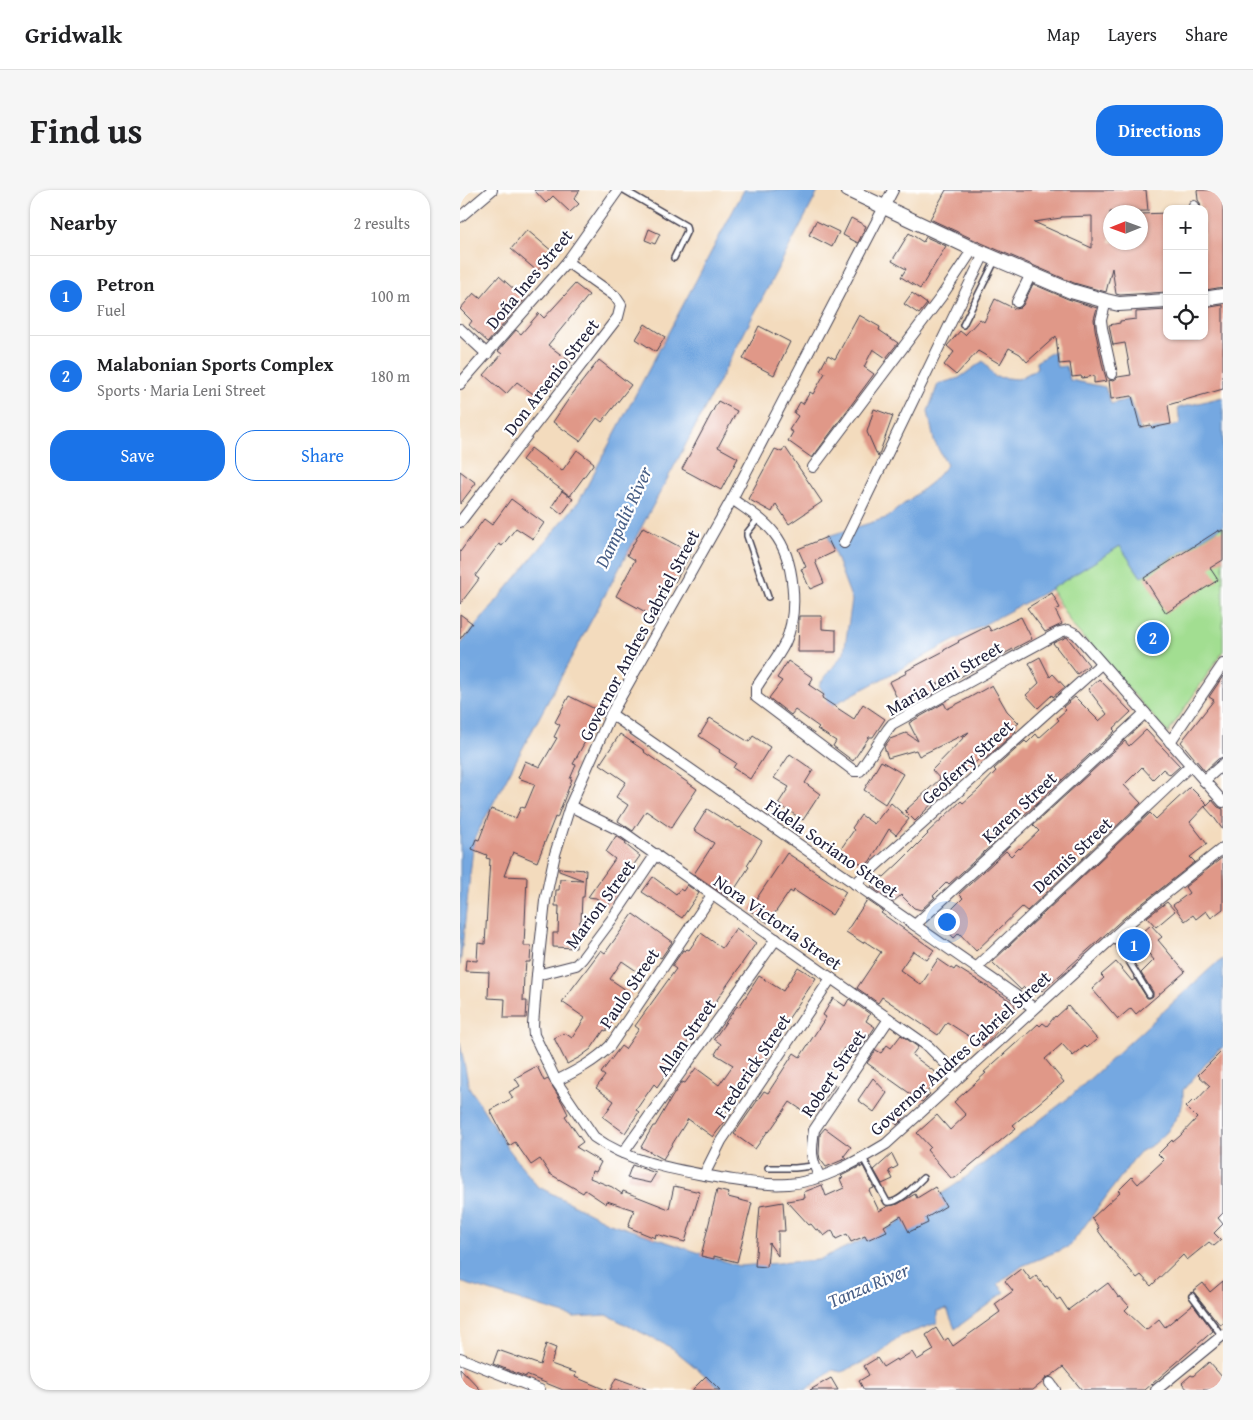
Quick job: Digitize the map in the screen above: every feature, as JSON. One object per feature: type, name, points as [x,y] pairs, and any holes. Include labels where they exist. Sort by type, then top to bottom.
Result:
[{"type":"main road","points":[[848,190],[985,254],[1071,291],[1120,304],[1163,301]]},
{"type":"main road","points":[[1208,298],[1223,296]]},
{"type":"street","points":[[460,217],[492,190]]},
{"type":"street","name":"Doña Ines Street","points":[[460,384],[567,262],[618,190]]},
{"type":"street","name":"Governor Andres Gabriel Street","points":[[894,190],[732,499],[611,714],[570,806],[555,854],[545,902],[533,1025],[534,1035],[556,1081],[594,1137],[633,1158],[661,1166],[756,1184],[789,1184],[820,1177],[863,1158],[886,1144],[1130,922],[1223,848]]},
{"type":"street","points":[[813,467],[941,297],[985,254]]},
{"type":"street","points":[[844,543],[985,254]]},
{"type":"street","name":"Don Arsenio Street","points":[[460,522],[618,317],[620,305],[615,296],[567,262]]},
{"type":"street","points":[[1017,302],[1031,274]]},
{"type":"street","points":[[1106,301],[1101,320],[1112,374]]},
{"type":"street","points":[[460,329],[487,354]]},
{"type":"street","name":"Maria Leni Street","points":[[732,499],[773,531],[785,552],[793,584],[793,611],[786,642],[756,688],[756,697],[854,771],[860,771],[892,724],[1064,630],[1072,631],[1076,634],[1223,802]]},
{"type":"street","name":"Geoferry Street","points":[[855,884],[1102,664]]},
{"type":"street","points":[[1170,742],[1223,664]]},
{"type":"street","name":"Karen Street","points":[[915,926],[1145,713]]},
{"type":"street","name":"Fidela Soriano Street","points":[[611,714],[1034,1008]]},
{"type":"street","points":[[1204,781],[1223,764]]},
{"type":"street","name":"Dennis Street","points":[[976,968],[1190,766]]},
{"type":"street","name":"Nora Victoria Street","points":[[570,806],[623,832],[889,1018],[929,1047],[946,1064],[955,1080]]},
{"type":"street","name":"Marion Street","points":[[537,975],[576,965],[612,919],[656,854]]},
{"type":"street","name":"Paulo Street","points":[[556,1081],[588,1064],[610,1046],[712,896]]},
{"type":"street","name":"Allan Street","points":[[623,1153],[776,939]]},
{"type":"street","name":"Frederick Street","points":[[704,1175],[721,1141],[831,978]]},
{"type":"street","name":"Robert Street","points":[[820,1177],[814,1166],[811,1149],[814,1130],[889,1018]]},
{"type":"street","points":[[1156,1390],[1222,1335]]},
{"type":"street","points":[[460,1358],[526,1388],[540,1390]]},
{"type":"lane","points":[[624,190],[686,226],[687,230],[674,258]]},
{"type":"lane","points":[[963,325],[985,254]]},
{"type":"lane","points":[[758,519],[747,533],[747,536],[768,597]]},
{"type":"lane","points":[[1113,937],[1149,994]]},
{"type":"lane","points":[[863,1158],[890,1203],[903,1196],[923,1178]]},
{"type":"lane","points":[[768,1168],[814,1166]]},
{"type":"lane","points":[[1192,1296],[1222,1335]]},
{"type":"green space","points":[[1223,526],[1223,651],[1168,733],[1072,625],[1051,589],[1120,546],[1141,577]]},
{"type":"water","name":"Dampalit River","points":[[744,190],[819,190],[685,446],[474,839],[460,966],[460,645],[579,501]]},
{"type":"water","points":[[1054,351],[1057,367],[1066,366],[1070,380],[1105,387],[1111,404],[1129,399],[1141,432],[1180,424],[1178,408],[1223,397],[1223,526],[1141,577],[1120,546],[1051,589],[831,706],[819,685],[844,653],[852,600],[828,536],[886,518],[933,481],[947,465],[934,441],[928,411],[938,384],[959,378],[983,361],[995,377],[1018,379],[1037,369],[1036,362]]},
{"type":"water","name":"Tanza River","points":[[1223,959],[1223,1048],[1218,1050],[1183,1090],[1181,1110],[1167,1132],[1154,1144],[1140,1152],[1133,1160],[1070,1246],[1022,1266],[998,1284],[1005,1292],[955,1329],[947,1309],[937,1311],[937,1323],[901,1336],[878,1355],[842,1372],[833,1370],[806,1390],[723,1390],[672,1348],[607,1315],[574,1317],[460,1282],[460,1043],[469,1087],[507,1147],[537,1186],[607,1222],[739,1266],[818,1260],[891,1227],[958,1183],[1071,1096]]},
{"type":"building","points":[[534,190],[580,190],[574,199],[579,204],[570,212],[553,196],[546,203]]},
{"type":"building","points":[[946,190],[1146,190],[1147,205],[1103,205],[1103,250],[1148,250],[1148,214],[1163,213],[1163,292],[1116,294],[1112,268],[1106,292],[1074,283],[930,219]],"holes":[[[1092,216],[1092,248],[1034,222],[1061,217]]]},
{"type":"building","points":[[1197,190],[1223,190],[1223,287],[1208,290],[1208,205],[1200,205]]},
{"type":"building","points":[[851,218],[866,226],[858,243],[843,235]]},
{"type":"building","points":[[816,221],[839,232],[832,247],[809,235]]},
{"type":"building","points":[[649,229],[660,234],[655,244],[645,240]]},
{"type":"building","points":[[527,230],[553,252],[537,271],[511,249]]},
{"type":"building","points":[[909,233],[923,242],[926,237],[946,246],[920,289],[901,277],[906,269],[892,261]]},
{"type":"building","points":[[499,276],[525,299],[488,342],[469,325],[472,321],[460,309],[474,293],[480,298]]},
{"type":"building","points":[[575,284],[589,295],[548,345],[571,362],[550,390],[548,389],[540,399],[517,382],[506,394],[484,375],[502,354],[498,351],[516,330],[521,334],[539,313],[544,318]]},
{"type":"building","points":[[1033,284],[1068,299],[1097,308],[1094,319],[1095,329],[1107,381],[1094,383],[1094,376],[1072,377],[1070,363],[1059,364],[1056,336],[1027,362],[1020,354],[1009,348],[1000,364],[978,351],[956,375],[944,365],[954,352],[947,346],[960,331],[965,335],[980,319],[984,322],[995,299],[1015,309],[1020,308]]},
{"type":"building","points":[[912,293],[927,304],[919,314],[904,304]]},
{"type":"building","points":[[1223,305],[1223,389],[1168,405],[1171,424],[1152,428],[1151,425],[1140,427],[1132,396],[1111,399],[1109,380],[1113,381],[1118,377],[1131,375],[1125,343],[1113,345],[1109,325],[1120,323],[1120,321],[1136,319],[1136,312],[1163,310],[1163,340],[1208,340],[1208,307]]},
{"type":"building","points":[[859,315],[880,327],[879,330],[898,343],[886,358],[873,349],[864,367],[874,374],[812,458],[788,441],[793,432],[789,430],[798,416],[794,413],[800,402],[803,404],[810,392],[813,394],[825,373],[820,370],[828,355],[835,359]]},
{"type":"building","points":[[645,324],[665,337],[656,352],[636,339]]},
{"type":"building","points":[[759,326],[790,342],[774,375],[743,359]]},
{"type":"building","points":[[599,360],[631,385],[602,422],[597,418],[580,441],[553,422]]},
{"type":"building","points":[[718,401],[737,411],[718,447],[738,458],[721,490],[682,469]]},
{"type":"building","points":[[874,409],[893,416],[878,457],[867,432]]},
{"type":"building","points":[[785,447],[822,502],[789,524],[776,504],[772,512],[748,499],[775,449],[782,452]]},
{"type":"building","points":[[531,448],[562,471],[577,450],[594,463],[570,496],[522,460]]},
{"type":"building","points":[[460,471],[476,483],[460,504]]},
{"type":"building","points":[[562,491],[573,499],[562,514],[552,506]]},
{"type":"building","points":[[511,499],[544,523],[533,539],[516,528],[502,546],[499,544],[475,576],[479,579],[460,604],[460,552],[484,519],[492,525]]},
{"type":"building","points":[[643,527],[691,553],[675,582],[672,580],[653,616],[616,596],[635,560],[627,555]]},
{"type":"building","points":[[1219,530],[1219,532],[1223,530],[1223,560],[1210,568],[1218,580],[1166,613],[1144,578]]},
{"type":"building","points":[[827,537],[834,552],[815,561],[824,583],[810,589],[801,569],[806,567],[798,549]]},
{"type":"building","points":[[1052,593],[1060,608],[1055,610],[1062,624],[1045,632],[1027,608]]},
{"type":"building","points":[[460,614],[472,623],[460,639]]},
{"type":"building","points":[[799,616],[822,616],[822,629],[836,630],[836,652],[798,652]]},
{"type":"building","points":[[1021,617],[1032,639],[958,678],[956,675],[935,685],[938,691],[903,710],[889,682],[958,641],[988,626],[991,631]]},
{"type":"building","points":[[1067,637],[1089,665],[1077,674],[1053,643]]},
{"type":"building","points":[[1040,657],[1050,677],[1053,674],[1065,687],[1053,697],[1052,695],[1038,708],[1026,695],[1039,683],[1029,663]]},
{"type":"building","points":[[788,661],[813,678],[809,685],[824,695],[822,698],[854,719],[863,704],[885,719],[873,737],[869,737],[853,761],[833,746],[836,741],[817,729],[819,727],[795,710],[791,715],[769,698],[782,681],[777,678]]},
{"type":"building","points":[[1223,676],[1223,757],[1205,771],[1181,742],[1214,700],[1209,697]]},
{"type":"building","points":[[1099,679],[1131,712],[1113,729],[1115,731],[1024,815],[1020,811],[992,836],[996,841],[949,884],[947,882],[921,910],[914,908],[901,895],[893,902],[871,886],[899,863],[961,801],[963,803],[978,790],[996,771],[994,769],[1025,741],[1027,743],[1036,734],[1039,738],[1059,720],[1057,718],[1066,710],[1063,707],[1075,697],[1099,721],[1107,714],[1088,689]]},
{"type":"building","points":[[992,685],[1007,711],[1019,723],[1013,728],[1016,731],[985,759],[982,756],[967,771],[965,770],[915,821],[905,811],[940,779],[932,770],[969,732],[919,756],[916,750],[888,758],[884,747],[890,739],[906,733],[918,741],[909,723],[944,703],[947,709]]},
{"type":"building","points":[[569,696],[601,712],[573,764],[576,765],[570,779],[572,779],[537,862],[513,852],[504,876],[527,877],[524,946],[531,946],[530,962],[526,962],[524,974],[523,1001],[527,1001],[526,1018],[504,1018],[505,999],[488,998],[489,972],[465,971],[466,960],[477,961],[478,943],[485,944],[490,859],[486,858],[487,855],[472,849],[476,839],[479,840],[491,809],[516,818],[521,807],[525,808],[535,784],[518,778],[525,761],[540,767],[557,738],[554,737],[560,725],[555,722]]},
{"type":"building","points":[[710,718],[749,742],[753,736],[770,747],[750,779],[733,768],[736,763],[699,736]]},
{"type":"building","points":[[1146,730],[1180,766],[1170,775],[1163,769],[1153,779],[1142,767],[1124,785],[1141,803],[1027,911],[1022,907],[976,951],[959,933],[954,938],[941,924],[963,898],[959,894],[1006,851],[1011,856],[1020,849],[1039,831],[1033,825],[1125,741],[1129,746]]},
{"type":"building","points":[[620,734],[697,789],[671,828],[646,811],[633,831],[618,821],[628,805],[616,797],[626,782],[600,764]]},
{"type":"building","points":[[790,754],[813,770],[805,783],[820,794],[803,820],[778,804],[789,787],[774,778]]},
{"type":"building","points":[[881,761],[903,774],[885,804],[864,790]]},
{"type":"building","points":[[1190,787],[1207,804],[1190,822],[1207,844],[1190,857],[1195,862],[1125,917],[1042,991],[1040,989],[1032,996],[1024,987],[1021,990],[992,962],[1150,813],[1156,819]]},
{"type":"building","points":[[1212,800],[1218,807],[1223,809],[1223,830],[1205,807]]},
{"type":"building","points":[[891,803],[909,819],[896,835],[889,829],[870,861],[864,866],[840,850],[854,830],[852,828],[861,815],[874,824]]},
{"type":"building","points":[[707,809],[762,841],[747,865],[749,867],[729,898],[694,874],[714,843],[694,830]]},
{"type":"building","points":[[616,836],[626,842],[625,844],[640,856],[614,892],[617,894],[608,906],[596,898],[588,897],[615,859],[606,852]]},
{"type":"building","points":[[787,853],[846,892],[832,915],[794,890],[793,893],[790,891],[768,923],[749,910]]},
{"type":"building","points":[[1223,857],[1223,909],[1211,918],[1206,911],[1196,919],[1193,915],[1185,921],[1173,905],[1189,893],[1185,887]]},
{"type":"building","points":[[559,868],[586,870],[581,921],[579,933],[577,933],[576,948],[553,947],[553,933],[558,933],[559,906],[555,906],[556,890],[559,890],[560,879],[583,880],[559,871]]},
{"type":"building","points":[[653,877],[676,894],[680,889],[683,891],[687,885],[699,893],[682,918],[642,892]]},
{"type":"building","points":[[867,900],[883,911],[881,913],[934,950],[927,960],[913,951],[900,970],[921,985],[938,959],[954,970],[956,967],[1014,1003],[1016,1012],[984,1046],[947,1022],[938,1035],[882,997],[878,1003],[857,988],[881,952],[846,932]]},
{"type":"building","points":[[1167,902],[1175,911],[1156,927],[1147,917]]},
{"type":"building","points":[[633,914],[672,942],[661,958],[655,954],[641,974],[622,961],[610,979],[632,994],[591,1049],[567,1064],[554,1038],[565,1033],[572,1038],[585,1018],[562,1002],[601,950],[605,953]]},
{"type":"building","points":[[1151,925],[1162,937],[1158,940],[1185,972],[1136,1014],[1131,1008],[1118,1019],[1092,989],[1104,978],[1101,975],[1116,962],[1132,981],[1135,979],[1147,998],[1153,996],[1153,992],[1141,973],[1154,960],[1136,938]]},
{"type":"building","points":[[736,928],[756,943],[657,1087],[654,1084],[636,1110],[639,1112],[625,1133],[603,1117],[614,1101],[596,1088],[605,1076],[601,1073],[621,1046],[625,1049],[639,1029],[635,1026],[676,969],[672,966],[683,950],[689,950],[701,933],[722,948]]},
{"type":"building","points":[[798,967],[816,978],[776,1037],[779,1038],[753,1078],[749,1076],[725,1110],[731,1114],[713,1137],[688,1119],[663,1159],[641,1147],[682,1082],[685,1083],[696,1068],[719,1085],[733,1065],[715,1054],[721,1044],[714,1039],[737,1006],[739,1007],[759,976],[783,991]]},
{"type":"building","points":[[833,998],[845,1006],[849,999],[870,1014],[866,1021],[875,1027],[856,1056],[844,1048],[825,1078],[835,1085],[812,1117],[790,1102],[755,1149],[734,1134],[764,1091],[768,1093],[794,1053],[800,1057],[826,1017],[823,1015]]},
{"type":"building","points":[[1068,1006],[1097,1039],[1087,1048],[1085,1046],[1073,1056],[1062,1044],[1045,1059],[1064,1082],[1013,1125],[1016,1128],[955,1178],[951,1178],[927,1150],[930,1147],[917,1133],[937,1115],[950,1130],[966,1115],[954,1102],[986,1073],[984,1072],[1038,1024],[1040,1026],[1043,1023],[1047,1026],[1055,1016]]},
{"type":"building","points":[[901,1035],[918,1047],[912,1055],[939,1075],[927,1092],[930,1094],[922,1102],[867,1063],[876,1050],[881,1053],[887,1045],[891,1048]]},
{"type":"building","points":[[1223,1050],[1223,1213],[1218,1218],[1223,1224],[1214,1233],[1221,1240],[1214,1246],[1209,1242],[1187,1260],[1183,1255],[1151,1286],[1141,1275],[1137,1278],[1113,1251],[1097,1229],[1099,1228],[1092,1218],[1120,1192],[1118,1191],[1132,1177],[1138,1184],[1164,1160],[1158,1154],[1172,1140],[1173,1142],[1180,1136],[1197,1118],[1186,1107],[1193,1100],[1195,1102],[1210,1086],[1198,1075]]},
{"type":"building","points":[[537,1066],[544,1081],[548,1079],[562,1102],[568,1114],[565,1116],[583,1142],[576,1147],[601,1162],[596,1172],[592,1171],[590,1178],[612,1187],[622,1194],[623,1191],[669,1209],[674,1186],[700,1192],[685,1242],[656,1234],[655,1238],[628,1227],[634,1210],[607,1201],[606,1204],[585,1190],[583,1193],[550,1174],[540,1159],[531,1165],[515,1142],[509,1146],[490,1110],[513,1098],[509,1092],[520,1086],[515,1078]]},
{"type":"building","points":[[873,1078],[887,1093],[874,1112],[858,1100]]},
{"type":"building","points":[[901,1108],[906,1113],[906,1116],[897,1125],[891,1118]]},
{"type":"building","points":[[825,1128],[851,1147],[844,1156],[847,1158],[826,1167],[819,1154],[820,1134]]},
{"type":"building","points":[[892,1154],[898,1166],[889,1171],[893,1179],[882,1184],[874,1170]]},
{"type":"building","points":[[632,1165],[656,1173],[650,1183],[627,1178]]},
{"type":"building","points":[[861,1166],[860,1168],[863,1166],[874,1188],[869,1190],[879,1211],[888,1206],[898,1204],[915,1194],[917,1198],[935,1187],[946,1206],[926,1218],[928,1223],[909,1232],[901,1216],[884,1226],[887,1231],[867,1240],[865,1236],[851,1242],[847,1234],[836,1239],[832,1230],[824,1236],[818,1229],[816,1230],[811,1224],[809,1225],[787,1201],[805,1198],[804,1192],[822,1185],[826,1196],[844,1188],[840,1179],[843,1178],[841,1176]]},
{"type":"building","points":[[717,1190],[729,1193],[728,1197],[752,1203],[737,1262],[714,1256],[714,1259],[701,1256]]},
{"type":"building","points":[[783,1202],[785,1231],[778,1231],[778,1256],[769,1243],[767,1267],[755,1266],[760,1206]]},
{"type":"building","points":[[1022,1268],[1031,1280],[1036,1276],[1045,1287],[1047,1286],[1057,1300],[1060,1298],[1068,1310],[1108,1283],[1119,1298],[1120,1296],[1129,1306],[1125,1310],[1146,1330],[1159,1319],[1165,1327],[1193,1304],[1213,1331],[1145,1390],[1082,1390],[1063,1367],[1046,1378],[1033,1390],[864,1390],[859,1381],[869,1375],[864,1366],[877,1358],[883,1367],[912,1352],[917,1360],[934,1350],[926,1335],[936,1328],[944,1341],[948,1338],[953,1346],[1000,1312],[995,1304],[1013,1291],[1005,1281]]},
{"type":"building","points":[[1223,1281],[1223,1323],[1220,1325],[1193,1291],[1203,1283],[1210,1292]]},
{"type":"building","points":[[546,1344],[556,1348],[551,1364],[576,1373],[575,1377],[606,1390],[563,1390],[493,1364],[498,1350],[540,1365]]},
{"type":"building","points":[[1209,1362],[1223,1378],[1223,1390],[1188,1390],[1182,1383]]},
{"type":"building","points":[[460,1368],[481,1390],[460,1390]]},
{"type":"building","points":[[706,1376],[720,1390],[692,1390]]},
{"type":"building","points":[[616,1378],[646,1389],[646,1390],[610,1390]]},
{"type":"building","points":[[831,1378],[838,1390],[810,1390]]},
{"type":"place","name":"Malabonian Sports Complex","points":[[1153,638]]},
{"type":"place","name":"Petron","points":[[1134,945]]}]
